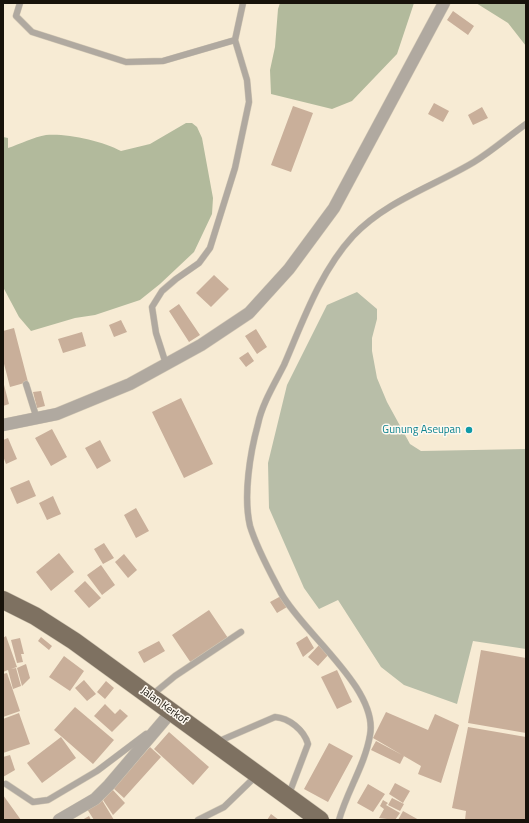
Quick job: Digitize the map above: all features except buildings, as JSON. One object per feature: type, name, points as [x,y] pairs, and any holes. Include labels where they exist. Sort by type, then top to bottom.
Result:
[{"type":"main road","name":"Jalan Kerkof","points":[[3,600],[35,616],[74,640],[320,820]]},
{"type":"street","points":[[3,425],[56,414],[74,408],[130,384],[202,345],[248,313],[272,288],[312,239],[334,208],[444,3]]},
{"type":"street","points":[[59,820],[94,799],[109,785],[141,750],[169,709]]},
{"type":"lane","points":[[20,3],[16,16],[32,32],[126,62],[163,61],[235,40]]},
{"type":"lane","points":[[166,364],[155,327],[152,307],[162,291],[199,263],[210,248],[235,168],[249,102],[246,80],[235,40],[243,3]]},
{"type":"lane","points":[[339,820],[344,801],[359,769],[368,744],[371,732],[370,720],[358,689],[297,618],[282,596],[263,557],[250,525],[247,489],[258,421],[322,281],[353,236],[380,213],[474,161],[526,124]]},
{"type":"lane","points":[[26,384],[37,418]]},
{"type":"lane","points":[[151,696],[175,676],[241,632]]},
{"type":"lane","points":[[6,784],[33,802],[48,800],[97,771],[138,741],[169,709]]},
{"type":"lane","points":[[216,743],[275,717],[283,718],[294,724],[307,738],[308,744],[288,797]]},
{"type":"lane","points":[[198,820],[224,807],[258,775]]},
{"type":"green space","points":[[280,3],[414,3],[397,54],[352,101],[332,109],[271,94],[270,70],[275,47],[278,9]]},
{"type":"green space","points":[[476,3],[526,3],[526,46],[508,23]]},
{"type":"green space","points":[[186,123],[192,123],[197,127],[202,138],[213,198],[212,214],[194,252],[160,284],[140,300],[95,315],[75,318],[31,331],[19,317],[3,287],[3,137],[8,138],[8,148],[37,137],[46,135],[64,135],[95,141],[121,151],[150,144]]},
{"type":"green space","points":[[357,292],[377,309],[377,319],[372,338],[372,351],[377,378],[387,402],[410,444],[421,451],[526,449],[526,649],[473,641],[457,704],[404,685],[381,667],[338,600],[319,609],[304,588],[269,508],[268,463],[287,385],[327,305]]},
{"type":"place","name":"Gunung Aseupan","points":[[469,430]]}]
